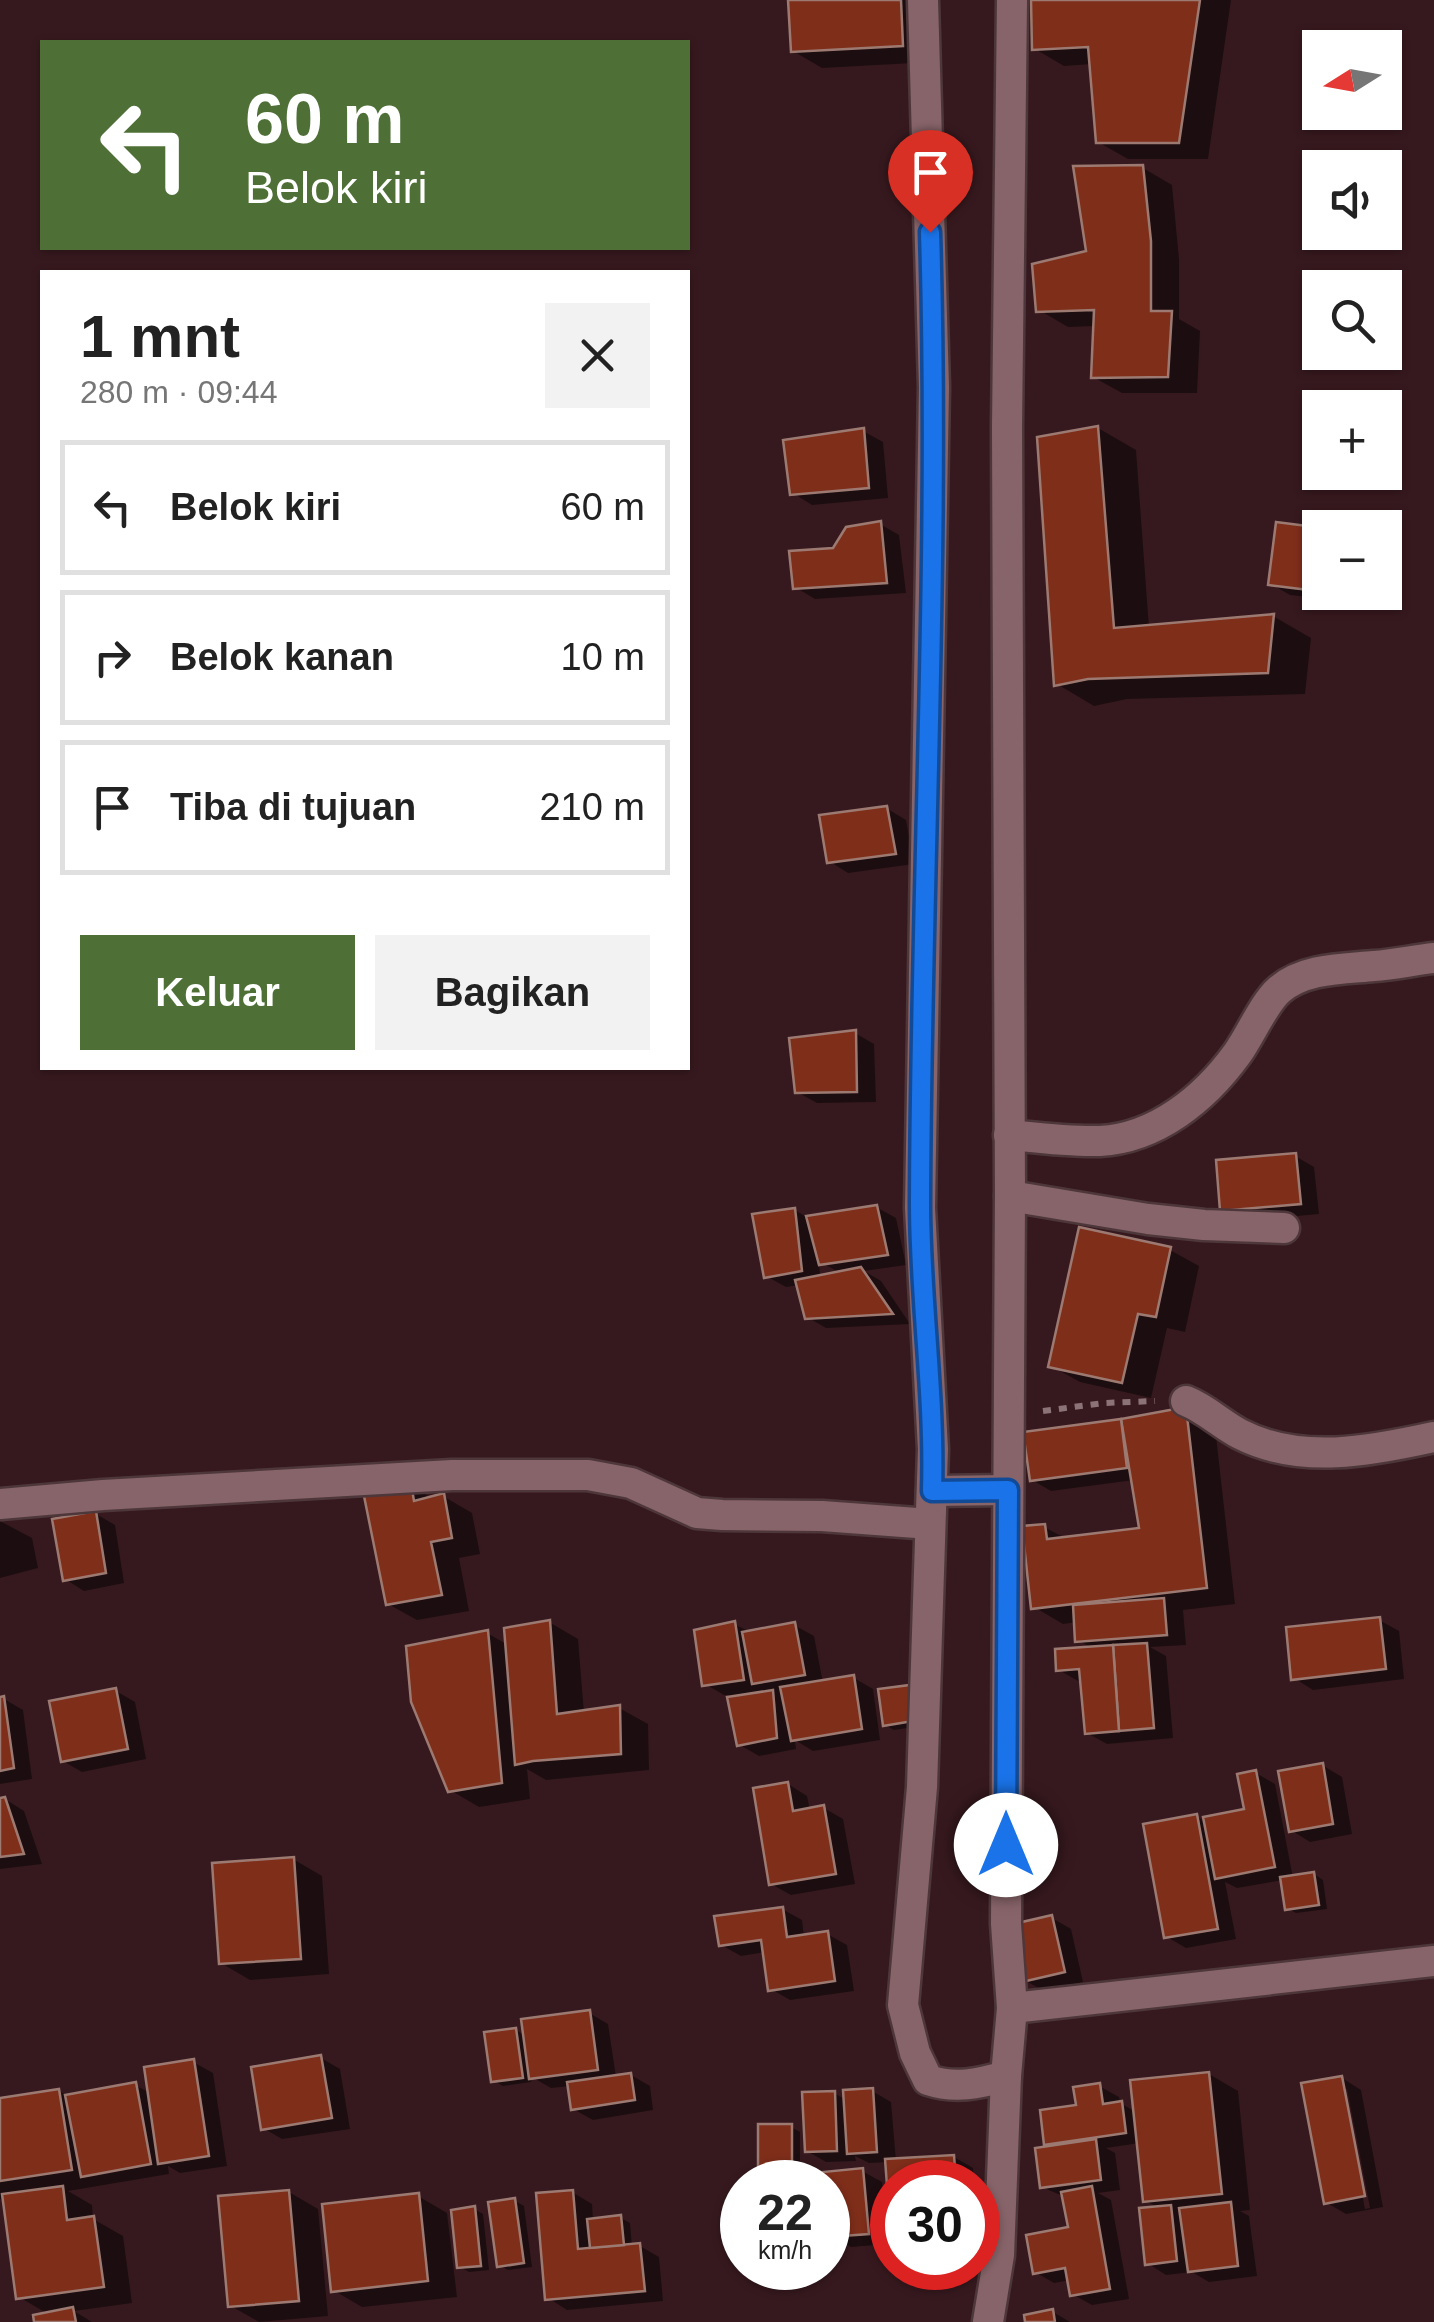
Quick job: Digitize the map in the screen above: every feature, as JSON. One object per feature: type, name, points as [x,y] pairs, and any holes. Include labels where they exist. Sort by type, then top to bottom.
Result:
[{"type":"street","points":[[923,0],[934,388],[920,1208],[935,1491],[930,1524],[922,1787],[904,2006],[915,2054],[928,2080],[947,2086],[977,2084],[1006,2076]]},
{"type":"street","points":[[988,2322],[999,2255],[1012,2008],[1006,1924],[1003,1490],[1008,1416],[1010,1196],[1007,427],[1012,0]]},
{"type":"street","points":[[1009,1136],[1104,1141],[1139,1132],[1188,1108],[1236,1055],[1278,991],[1300,978],[1342,968],[1434,958]]},
{"type":"street","points":[[1010,1196],[1148,1219],[1284,1228]]},
{"type":"street","points":[[1186,1401],[1240,1434],[1278,1449],[1348,1452],[1434,1437]]},
{"type":"street","points":[[0,1504],[452,1475],[588,1475],[631,1483],[697,1513],[930,1524]]},
{"type":"street","points":[[935,1491],[1003,1490]]},
{"type":"street","points":[[1012,2008],[1434,1961]]},
{"type":"path","points":[[1008,1416],[1104,1403],[1186,1401]]},
{"type":"building","points":[[788,0],[901,0],[903,46],[791,52]]},
{"type":"building","points":[[1031,0],[1200,0],[1179,143],[1096,143],[1088,47],[1032,50]]},
{"type":"building","points":[[1143,165],[1151,241],[1151,311],[1172,311],[1168,377],[1091,378],[1094,310],[1036,312],[1032,264],[1086,251],[1073,166]]},
{"type":"building","points":[[1098,426],[1114,628],[1274,614],[1268,673],[1088,679],[1054,686],[1037,437]]},
{"type":"building","points":[[864,428],[869,488],[790,495],[783,440]]},
{"type":"building","points":[[881,521],[887,583],[793,589],[789,551],[833,548],[846,527]]},
{"type":"building","points":[[1276,522],[1302,525],[1302,589],[1268,585]]},
{"type":"building","points":[[887,806],[896,854],[827,863],[819,815]]},
{"type":"building","points":[[856,1030],[857,1092],[795,1093],[789,1038]]},
{"type":"building","points":[[1296,1153],[1301,1204],[1220,1211],[1216,1160]]},
{"type":"building","points":[[877,1205],[888,1255],[819,1265],[806,1216]]},
{"type":"building","points":[[795,1208],[802,1271],[764,1278],[752,1214]]},
{"type":"building","points":[[1079,1227],[1171,1247],[1156,1317],[1138,1314],[1122,1383],[1048,1367]]},
{"type":"building","points":[[861,1267],[893,1314],[805,1319],[795,1280]]},
{"type":"building","points":[[1186,1407],[1207,1588],[1031,1609],[1022,1526],[1045,1524],[1047,1539],[1139,1528],[1121,1419]]},
{"type":"building","points":[[1121,1419],[1127,1468],[1030,1481],[1023,1432]]},
{"type":"building","points":[[411,1483],[414,1501],[444,1493],[452,1538],[431,1542],[442,1595],[386,1605],[363,1491]]},
{"type":"building","points":[[96,1511],[106,1573],[63,1581],[52,1519]]},
{"type":"building","points":[[1164,1598],[1167,1635],[1075,1642],[1073,1605]]},
{"type":"building","points":[[1380,1617],[1386,1669],[1291,1680],[1286,1627]]},
{"type":"building","points":[[550,1620],[557,1714],[620,1705],[621,1754],[515,1765],[504,1628]]},
{"type":"building","points":[[735,1621],[744,1680],[702,1686],[694,1630]]},
{"type":"building","points":[[795,1622],[805,1675],[752,1684],[742,1632]]},
{"type":"building","points":[[488,1630],[502,1783],[448,1792],[411,1702],[406,1646]]},
{"type":"building","points":[[1147,1643],[1154,1728],[1119,1731],[1113,1645]]},
{"type":"building","points":[[1113,1645],[1119,1731],[1085,1734],[1079,1669],[1056,1671],[1055,1649]]},
{"type":"building","points":[[854,1675],[862,1729],[791,1741],[780,1687]]},
{"type":"building","points":[[910,1685],[919,1720],[883,1726],[878,1689]]},
{"type":"building","points":[[116,1688],[128,1749],[61,1762],[49,1701]]},
{"type":"building","points":[[773,1690],[777,1738],[737,1746],[727,1697]]},
{"type":"building","points":[[4,1696],[14,1768],[0,1771],[0,1697]]},
{"type":"building","points":[[1323,1763],[1333,1824],[1289,1832],[1278,1771]]},
{"type":"building","points":[[1256,1770],[1275,1867],[1215,1879],[1203,1817],[1244,1809],[1237,1774]]},
{"type":"building","points":[[788,1782],[793,1811],[824,1805],[836,1874],[769,1885],[753,1788]]},
{"type":"building","points":[[5,1797],[24,1854],[0,1857],[0,1798]]},
{"type":"building","points":[[1197,1814],[1218,1929],[1164,1938],[1143,1824]]},
{"type":"building","points":[[294,1857],[301,1959],[219,1964],[212,1863]]},
{"type":"building","points":[[1314,1872],[1319,1905],[1285,1910],[1280,1877]]},
{"type":"building","points":[[783,1907],[787,1937],[828,1931],[835,1981],[768,1991],[761,1940],[719,1946],[714,1916]]},
{"type":"building","points":[[1052,1915],[1065,1972],[1022,1982],[1009,1925]]},
{"type":"building","points":[[590,2010],[598,2070],[529,2079],[521,2019]]},
{"type":"building","points":[[516,2028],[523,2078],[491,2082],[484,2032]]},
{"type":"building","points":[[321,2055],[332,2118],[261,2130],[251,2067]]},
{"type":"building","points":[[194,2059],[209,2156],[158,2164],[144,2067]]},
{"type":"building","points":[[1209,2072],[1222,2194],[1143,2202],[1130,2080]]},
{"type":"building","points":[[631,2073],[635,2100],[571,2110],[567,2082]]},
{"type":"building","points":[[1342,2076],[1365,2196],[1324,2204],[1301,2083]]},
{"type":"building","points":[[136,2082],[151,2164],[81,2177],[65,2095]]},
{"type":"building","points":[[1100,2083],[1103,2104],[1122,2101],[1126,2133],[1044,2145],[1040,2110],[1076,2105],[1073,2087]]},
{"type":"building","points":[[873,2088],[877,2152],[847,2154],[843,2090]]},
{"type":"building","points":[[59,2089],[72,2170],[0,2181],[0,2098]]},
{"type":"building","points":[[835,2091],[837,2151],[805,2152],[802,2092]]},
{"type":"building","points":[[758,2124],[792,2124],[792,2160],[758,2160]]},
{"type":"building","points":[[1096,2139],[1101,2180],[1040,2188],[1035,2148]]},
{"type":"building","points":[[954,2155],[954,2160],[885,2160]]},
{"type":"building","points":[[863,2168],[869,2234],[850,2235],[850,2169]]},
{"type":"building","points":[[63,2186],[67,2220],[94,2216],[104,2287],[16,2299],[2,2194]]},
{"type":"building","points":[[1092,2186],[1110,2289],[1070,2296],[1065,2268],[1033,2274],[1026,2235],[1068,2227],[1061,2192]]},
{"type":"building","points":[[289,2190],[299,2301],[228,2307],[218,2196]]},
{"type":"building","points":[[573,2190],[578,2249],[640,2243],[645,2291],[545,2300],[536,2193]]},
{"type":"building","points":[[419,2193],[428,2281],[331,2292],[322,2204]]},
{"type":"building","points":[[515,2198],[524,2263],[497,2267],[488,2202]]},
{"type":"building","points":[[1231,2202],[1238,2266],[1188,2272],[1179,2208]]},
{"type":"building","points":[[1171,2205],[1177,2261],[1145,2265],[1139,2208]]},
{"type":"building","points":[[475,2206],[481,2266],[457,2268],[451,2210]]},
{"type":"building","points":[[621,2215],[624,2245],[590,2248],[587,2219]]},
{"type":"building","points":[[73,2307],[76,2322],[34,2322],[33,2315]]},
{"type":"building","points":[[1053,2309],[1055,2322],[1025,2322],[1024,2315]]},
{"type":"route","points":[[930,232],[934,388],[920,1208],[932,1491],[1008,1490],[1006,1845]]}]
